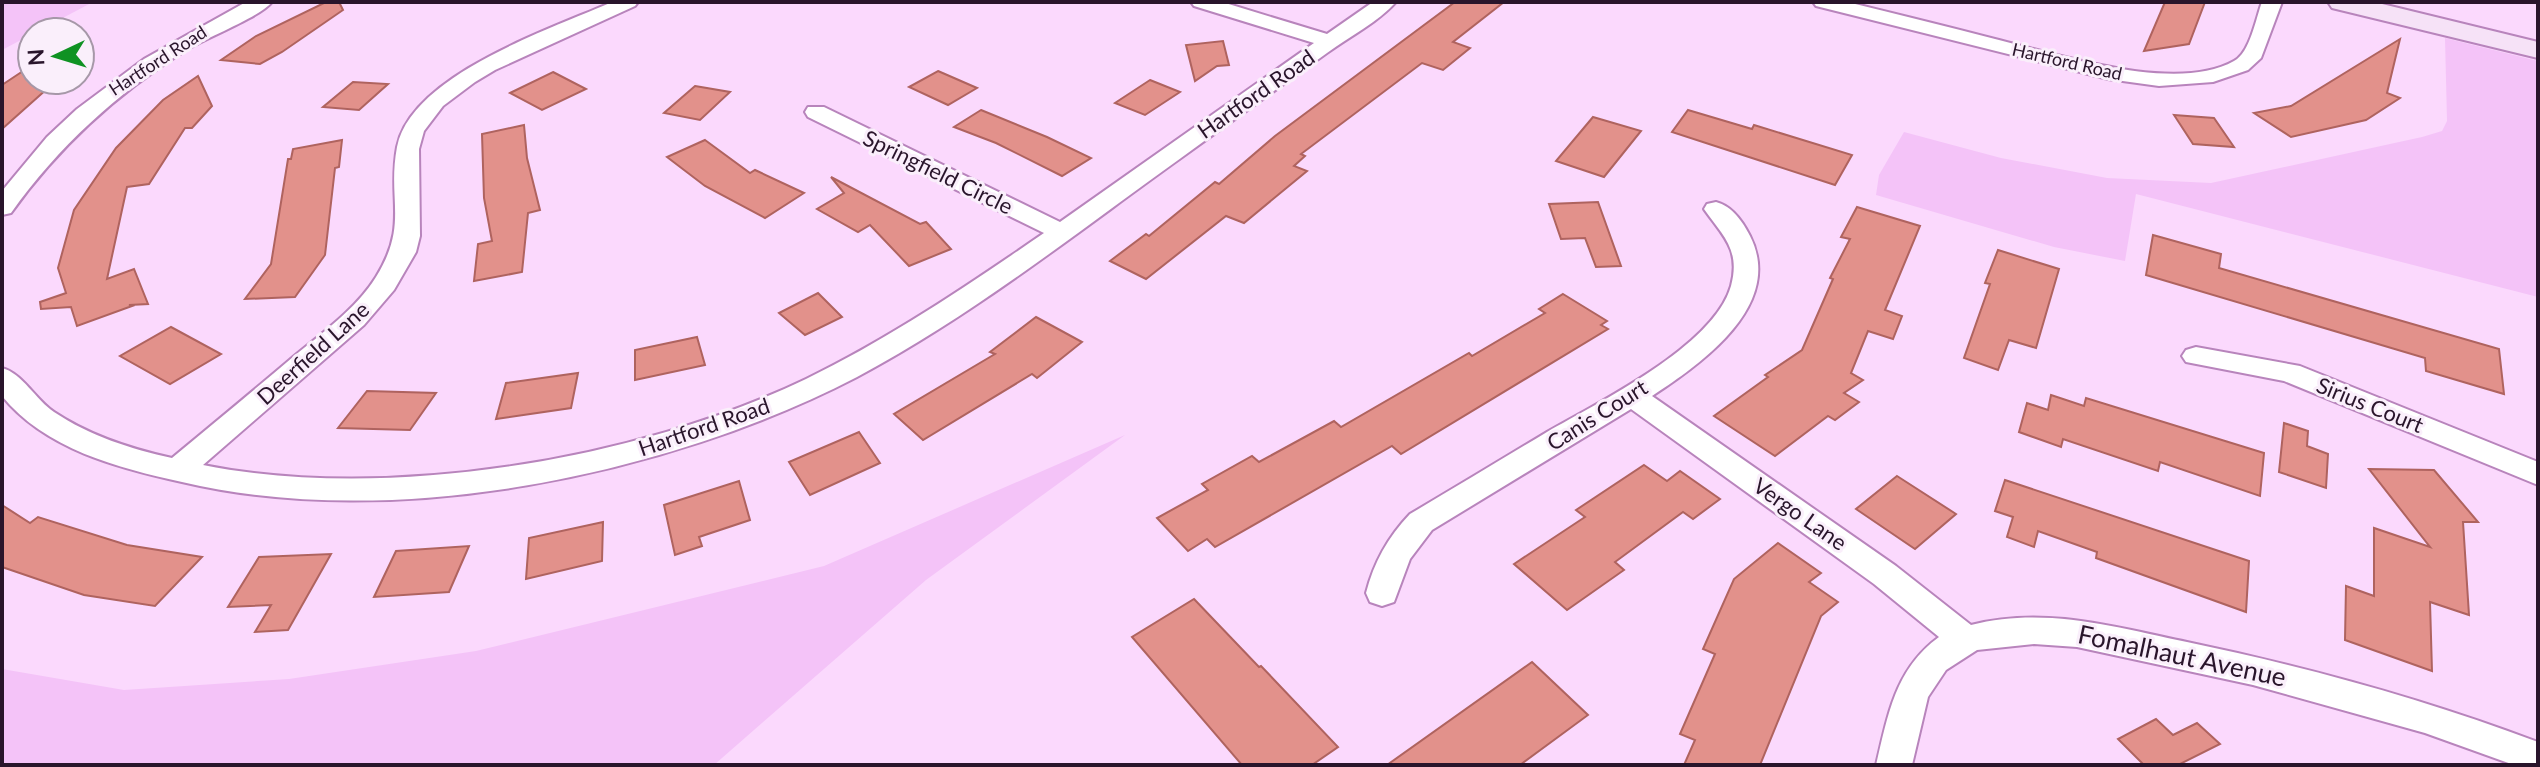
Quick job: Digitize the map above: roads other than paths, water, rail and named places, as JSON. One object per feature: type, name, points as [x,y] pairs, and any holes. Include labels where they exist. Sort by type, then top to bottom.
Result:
[{"type":"street","name":"Hartford Road","points":[[2,208],[44,151],[96,101],[197,34],[262,2]]},
{"type":"street","name":"Deerfield Lane","points":[[178,470],[355,319],[385,284],[408,236],[410,139],[435,101],[478,71],[628,2]]},
{"type":"street","name":"Hartford Road","points":[[1201,2],[1330,41]]},
{"type":"street","name":"Hartford Road","points":[[2,377],[12,391],[62,430],[96,448],[178,470],[271,487],[376,489],[536,472],[637,450],[769,406],[854,367],[924,327],[1386,2]]},
{"type":"street","name":"Hartford Road","points":[[1823,2],[2096,70],[2159,80],[2213,76],[2241,66],[2251,58],[2272,2]]},
{"type":"street","points":[[2341,2],[2538,50]]},
{"type":"street","name":"Springfield Circle","points":[[816,112],[1061,232]]},
{"type":"street","name":"Canis Court","points":[[1382,593],[1387,569],[1400,543],[1421,522],[1631,395],[1696,349],[1734,309],[1744,285],[1747,260],[1732,222],[1716,209]]},
{"type":"street","name":"Sirius Court","points":[[2196,356],[2290,373],[2538,474]]},
{"type":"street","name":"Vergo Lane","points":[[1631,395],[1885,575],[1964,638]]},
{"type":"street","name":"Fomalhaut Avenue","points":[[1964,638],[2021,630],[2065,632],[2274,674],[2401,708],[2538,758]]},
{"type":"street","points":[[1894,765],[1908,705],[1920,676],[1964,638]]}]
